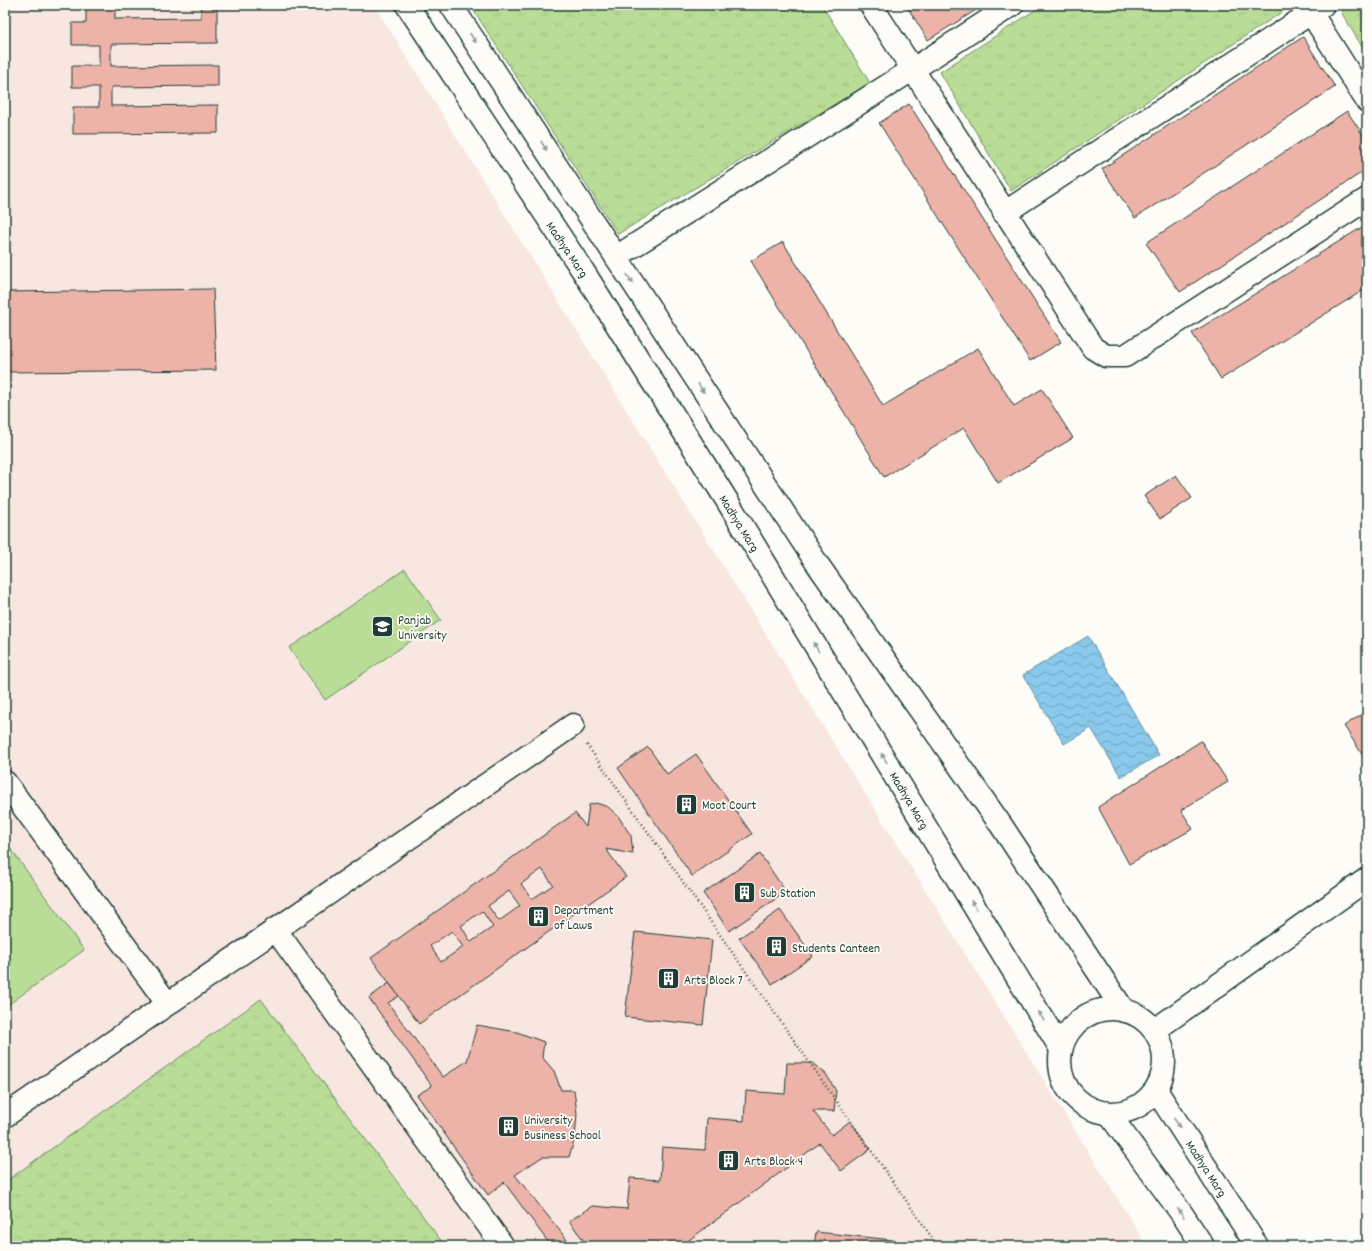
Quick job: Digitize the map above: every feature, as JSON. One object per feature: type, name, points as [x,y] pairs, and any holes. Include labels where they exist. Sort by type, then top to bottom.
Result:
[{"type":"main road","name":"Madhya Marg","points":[[407,5],[585,274],[693,446],[1061,1049]]},
{"type":"main road","points":[[451,5],[818,565],[1001,825],[1124,1011]]},
{"type":"main road","points":[[871,5],[1092,348],[1106,356],[1124,356],[1367,199]]},
{"type":"main road","points":[[616,257],[1012,5]]},
{"type":"main road","points":[[1004,213],[1314,8],[1367,101]]},
{"type":"main road","points":[[5,1116],[573,724]]},
{"type":"main road","points":[[5,782],[167,1003]]},
{"type":"main road","points":[[1155,1030],[1367,878]]},
{"type":"main road","points":[[275,929],[503,1246]]},
{"type":"main road","points":[[1108,1009],[1124,1011],[1141,1017],[1155,1030],[1163,1048],[1165,1062],[1162,1077],[1156,1090],[1143,1104],[1127,1111],[1109,1114],[1091,1109],[1076,1099],[1065,1085],[1060,1068],[1061,1049],[1068,1035],[1078,1022],[1092,1013],[1108,1009]]},
{"type":"main road","name":"Madhya Marg","points":[[1156,1090],[1257,1246]]},
{"type":"main road","points":[[1109,1114],[1182,1214],[1203,1246]]},
{"type":"path","points":[[573,724],[938,1246]]},
{"type":"shaded area","name":"Panjab University","points":[[5,5],[374,5],[1147,1246],[5,1246]]},
{"type":"green space","points":[[470,5],[822,5],[870,83],[618,234]]},
{"type":"green space","points":[[1043,5],[1287,5],[1288,8],[1011,191],[940,72]]},
{"type":"green space","points":[[1351,5],[1367,5],[1367,55],[1341,12]]},
{"type":"green space","points":[[405,569],[441,620],[325,700],[289,648]]},
{"type":"green space","points":[[5,841],[84,950],[5,1007]]},
{"type":"green space","points":[[261,999],[445,1246],[5,1246],[5,1182]]},
{"type":"water","points":[[1088,636],[1159,755],[1121,777],[1091,728],[1064,744],[1023,675]]},
{"type":"building","points":[[86,5],[115,5],[115,19],[201,18],[201,5],[217,5],[217,43],[111,44],[111,66],[218,65],[218,86],[111,87],[111,106],[218,105],[218,133],[73,134],[73,107],[99,107],[99,87],[72,87],[72,66],[99,66],[99,45],[72,45],[72,23],[86,23]]},
{"type":"building","points":[[906,5],[984,5],[928,40]]},
{"type":"building","points":[[1303,37],[1335,87],[1135,218],[1102,169]]},
{"type":"building","points":[[909,104],[1061,342],[1030,361],[879,123]]},
{"type":"building","points":[[1347,111],[1367,141],[1367,169],[1180,292],[1146,243]]},
{"type":"building","points":[[1367,224],[1367,288],[1221,379],[1192,333]]},
{"type":"building","points":[[783,242],[883,406],[978,348],[1014,406],[1042,389],[1073,438],[998,483],[964,428],[884,477],[751,261]]},
{"type":"building","points":[[213,289],[216,370],[5,372],[5,292]]},
{"type":"building","points":[[1176,475],[1192,498],[1160,519],[1144,496]]},
{"type":"building","points":[[1367,711],[1367,762],[1344,726]]},
{"type":"building","points":[[1201,741],[1228,782],[1181,810],[1193,829],[1129,864],[1098,807]]},
{"type":"building","name":"Moot Court","points":[[648,747],[667,774],[696,754],[752,834],[692,876],[618,768]]},
{"type":"building","name":"Department of Laws","points":[[596,803],[608,807],[618,816],[631,836],[633,854],[606,849],[626,877],[419,1024],[371,958],[575,813],[586,827],[589,805]],"holes":[[[542,869],[553,885],[532,899],[521,884]],[[509,891],[520,906],[499,921],[488,906]],[[482,911],[493,927],[471,942],[461,926]],[[452,931],[463,947],[441,962],[430,946]]]},
{"type":"building","name":"Sub Station","points":[[760,854],[786,892],[729,931],[703,893]]},
{"type":"building","name":"Students Canteen","points":[[780,910],[813,956],[772,984],[739,938]]},
{"type":"building","name":"Arts Block 7","points":[[635,932],[712,940],[703,1025],[625,1017]]},
{"type":"building","name":"University Business School","points":[[389,983],[399,996],[388,1003],[443,1077],[467,1061],[477,1025],[517,1032],[544,1042],[542,1057],[554,1071],[561,1090],[574,1090],[577,1114],[575,1138],[569,1157],[542,1157],[515,1175],[572,1246],[551,1246],[504,1182],[488,1195],[417,1095],[432,1086],[369,998]]},
{"type":"building","name":"Arts Block 4","points":[[787,1063],[812,1063],[826,1074],[836,1091],[834,1111],[813,1111],[832,1135],[850,1121],[871,1149],[841,1171],[820,1143],[681,1246],[588,1246],[569,1221],[593,1206],[627,1209],[630,1178],[660,1180],[662,1147],[705,1150],[707,1118],[744,1121],[746,1091],[785,1094]]},
{"type":"building","points":[[816,1232],[893,1240],[893,1246],[814,1246]]},
{"type":"place","name":"Panjab University","points":[[383,626]]},
{"type":"place","name":"Moot Court","points":[[687,804]]},
{"type":"place","name":"Sub Station","points":[[744,892]]},
{"type":"place","name":"Department of Laws","points":[[538,916]]},
{"type":"place","name":"Students Canteen","points":[[776,947]]},
{"type":"place","name":"Arts Block 7","points":[[669,979]]},
{"type":"place","name":"University Business School","points":[[508,1126]]},
{"type":"place","name":"Arts Block 4","points":[[729,1160]]}]
